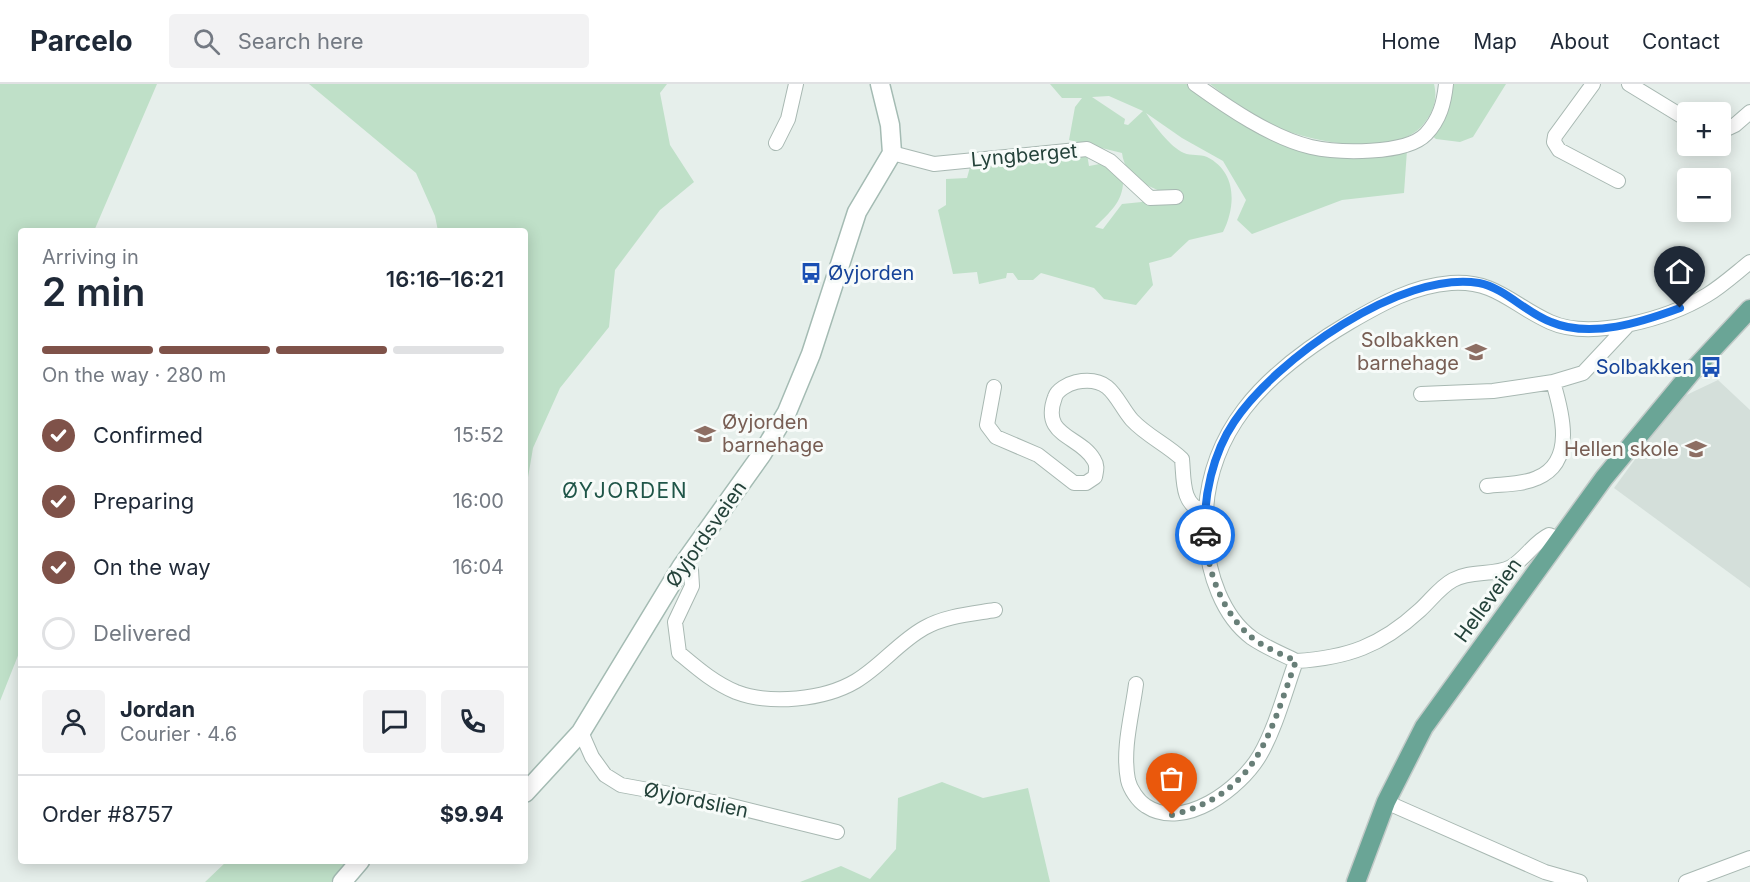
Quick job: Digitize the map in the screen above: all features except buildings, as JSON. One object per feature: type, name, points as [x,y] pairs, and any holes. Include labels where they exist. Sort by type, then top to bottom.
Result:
[{"type":"main road","name":"Helleveien","points":[[1695,368],[1708,344],[1750,294]]},
{"type":"main road","name":"Helleveien","points":[[1356,882],[1386,802],[1424,727],[1604,478],[1695,368],[1750,309]]},
{"type":"street","points":[[776,143],[788,119],[796,84]]},
{"type":"street","points":[[880,84],[890,125],[892,153]]},
{"type":"street","points":[[1195,84],[1253,123],[1311,147],[1368,150],[1396,148],[1425,135],[1443,109],[1446,84]]},
{"type":"street","points":[[1593,84],[1554,142],[1559,150],[1618,181]]},
{"type":"street","points":[[1629,84],[1677,113]]},
{"type":"street","points":[[1731,127],[1750,112]]},
{"type":"street","name":"Lyngberget","points":[[892,153],[934,164],[1087,149],[1110,161],[1150,198],[1176,197]]},
{"type":"street","name":"Øyjordsveien","points":[[528,790],[581,732],[682,566],[762,454],[787,412],[811,354],[857,212],[892,153]]},
{"type":"street","points":[[1559,539],[1549,536],[1541,539],[1524,558],[1508,569],[1468,574],[1453,580],[1396,631],[1366,649],[1296,661],[1251,637],[1230,614],[1215,584],[1209,562],[1204,511],[1219,449],[1233,423],[1268,379],[1320,339],[1400,295],[1422,286],[1480,284],[1551,322],[1594,328],[1628,324],[1669,312],[1701,298],[1750,262]]},
{"type":"street","points":[[1421,394],[1493,391],[1553,382],[1582,374],[1628,324]]},
{"type":"street","points":[[994,387],[987,425],[996,437],[1038,455],[1074,483],[1086,483],[1095,477],[1097,467],[1094,459],[1081,446],[1065,436],[1052,422],[1051,407],[1056,393],[1073,382],[1091,381],[1107,387],[1132,420],[1182,459],[1188,502],[1195,509],[1204,511]]},
{"type":"street","points":[[1487,486],[1539,478],[1558,458],[1564,443],[1560,408],[1553,382]]},
{"type":"street","points":[[682,566],[691,570],[692,586],[675,622],[680,653],[704,675],[736,692],[765,698],[799,698],[827,692],[854,682],[923,628],[942,619],[994,610]]},
{"type":"street","points":[[1136,684],[1126,757],[1129,782],[1141,802],[1153,811],[1172,815],[1199,808],[1229,790],[1259,756],[1296,661]]},
{"type":"street","name":"Øyjordslien","points":[[581,732],[592,757],[605,775],[621,785],[724,804],[837,832]]},
{"type":"street","points":[[1386,802],[1545,872],[1580,882]]},
{"type":"street","points":[[1686,882],[1703,880],[1750,858]]},
{"type":"street","points":[[342,882],[357,864]]},
{"type":"shaded area","name":"Hellen skole","points":[[1718,380],[1750,410],[1750,588],[1614,488],[1680,398]]},
{"type":"green space","points":[[0,84],[157,84],[95,228],[18,228],[18,656],[0,701]]},
{"type":"green space","points":[[309,84],[667,84],[660,93],[670,145],[694,182],[660,210],[615,270],[609,327],[560,388],[533,448],[528,477],[528,228],[437,228],[435,216],[416,173]]},
{"type":"green space","points":[[1050,84],[1190,84],[1291,146],[1407,150],[1404,193],[1342,200],[1252,234],[1237,220],[1246,200],[1223,161],[1182,138],[1146,113],[1173,146],[1187,154],[1207,157],[1217,163],[1229,180],[1232,201],[1223,232],[1189,240],[1171,257],[1149,263],[1153,285],[1136,305],[1104,299],[1094,288],[1041,273],[1033,280],[1018,280],[1013,273],[1007,273],[1006,278],[979,284],[977,272],[953,274],[938,210],[946,205],[946,179],[967,178],[970,167],[1087,154],[1089,166],[1105,163],[1123,179],[1119,200],[1095,227],[1103,229],[1122,204],[1181,198],[1153,188],[1136,178],[1124,163],[1122,153],[1069,140],[1075,107],[1082,98],[1062,98]],"holes":[[[1109,96],[1143,111],[1128,125],[1124,124],[1125,119],[1092,97]]]},
{"type":"green space","points":[[1210,84],[1434,84],[1435,95],[1434,106],[1426,121],[1407,137],[1387,143],[1364,145],[1315,139],[1271,125],[1237,106]]},
{"type":"green space","points":[[1454,84],[1506,84],[1473,137],[1460,142],[1436,139],[1431,135]]},
{"type":"green space","points":[[942,782],[983,798],[1028,788],[1050,882],[800,882],[841,866],[870,879],[896,849],[898,798]]},
{"type":"green space","points":[[224,864],[345,864],[331,882],[205,882]]},
{"type":"way so far","points":[[1172,815],[1199,808],[1229,790],[1259,756],[1296,661],[1251,637],[1230,614],[1215,584],[1205,535]]},
{"type":"place","name":"Øyjorden","points":[[811,273]]},
{"type":"place","name":"Solbakken barnehage","points":[[1476,352]]},
{"type":"place","name":"Solbakken","points":[[1711,367]]},
{"type":"place","name":"Øyjorden barnehage","points":[[705,434]]},
{"type":"place","name":"Hellen skole","points":[[1696,449]]},
{"type":"district","name":"ØYJORDEN","points":[[625,490]]},
{"type":"route","points":[[1205,535],[1204,511],[1219,449],[1248,402],[1268,379],[1320,339],[1400,295],[1422,286],[1453,283],[1480,284],[1551,322],[1573,327],[1594,328],[1628,324],[1680,308]]}]
